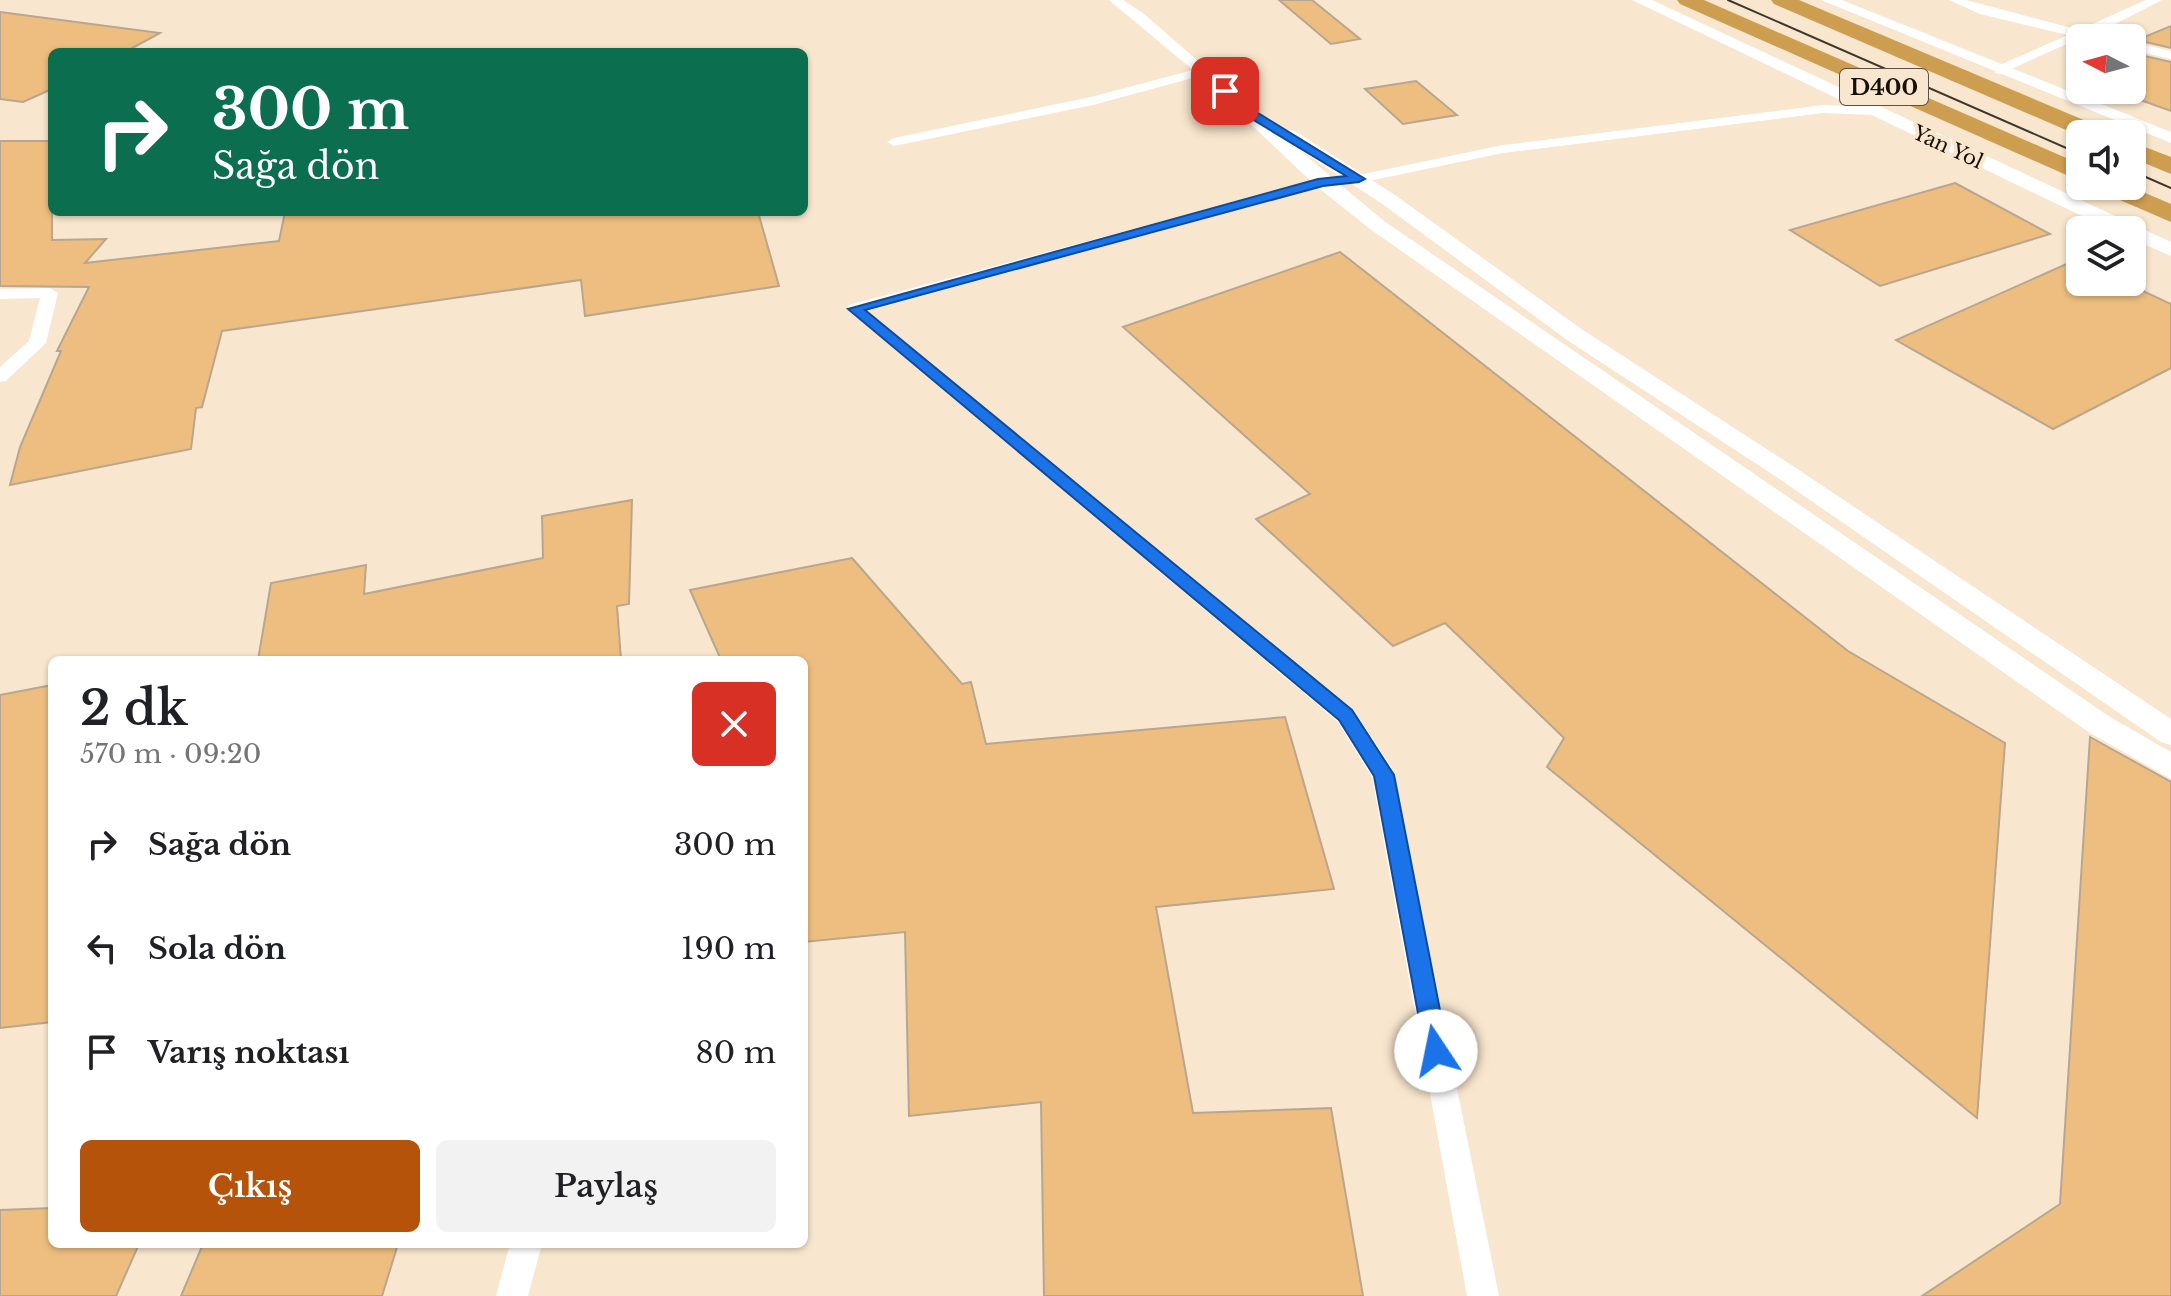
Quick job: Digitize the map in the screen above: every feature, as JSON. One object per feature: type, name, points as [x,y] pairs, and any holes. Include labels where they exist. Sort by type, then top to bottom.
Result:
[{"type":"highway","name":"D400","points":[[1781,0],[2066,121]]},
{"type":"highway","name":"D400","points":[[1695,3],[2066,167]]},
{"type":"highway","points":[[2146,155],[2171,166]]},
{"type":"highway","points":[[2140,200],[2171,214]]},
{"type":"street","points":[[1115,0],[1203,71],[1323,182],[1377,225],[2100,725],[2171,767]]},
{"type":"street","points":[[1829,0],[2171,138]]},
{"type":"street","points":[[1955,0],[1984,11],[2066,31]]},
{"type":"street","points":[[2102,24],[2156,0]]},
{"type":"street","points":[[1647,3],[1695,3]]},
{"type":"street","name":"Yan Yol","points":[[1647,3],[2098,216]]},
{"type":"street","points":[[2000,70],[2066,40]]},
{"type":"street","points":[[2146,49],[2171,55]]},
{"type":"street","points":[[894,142],[1093,101],[1203,71]]},
{"type":"street","points":[[1246,110],[1359,179],[1575,335],[1787,473],[2171,734]]},
{"type":"street","points":[[1483,1296],[1384,775],[1345,715],[855,309],[1323,182],[1359,179],[1503,149],[1607,137],[1696,134],[1839,119],[1871,111]]},
{"type":"street","name":"Yan Yol","points":[[2146,238],[2171,250]]},
{"type":"street","points":[[0,294],[50,293],[37,343],[0,377]]},
{"type":"street","points":[[512,1296],[525,1248]]},
{"type":"building","points":[[1279,0],[1312,0],[1360,39],[1331,44]]},
{"type":"building","points":[[0,12],[160,33],[132,48],[48,48],[48,91],[23,102],[0,99]]},
{"type":"building","points":[[2171,26],[2171,48],[2146,42],[2146,36]]},
{"type":"building","points":[[2146,56],[2171,62],[2171,111],[2146,102]]},
{"type":"building","points":[[1416,81],[1457,115],[1403,124],[1365,89]]},
{"type":"building","points":[[0,141],[48,141],[48,216],[52,216],[52,240],[106,239],[85,263],[279,241],[284,216],[759,216],[779,286],[585,316],[581,280],[222,331],[202,407],[196,408],[191,449],[10,485],[20,447],[61,351],[57,351],[89,287],[0,286]]},
{"type":"building","points":[[1955,183],[2050,234],[1880,286],[1790,230]]},
{"type":"building","points":[[1340,252],[1848,651],[2005,743],[1977,1118],[1547,767],[1564,738],[1445,623],[1393,646],[1256,519],[1310,494],[1123,327]]},
{"type":"building","points":[[2066,264],[2066,296],[2146,296],[2146,292],[2171,304],[2171,368],[2053,429],[1896,340]]},
{"type":"building","points":[[632,500],[629,604],[617,606],[621,656],[259,656],[271,583],[366,565],[364,594],[543,558],[542,516]]},
{"type":"building","points":[[852,558],[962,684],[971,682],[986,744],[1285,717],[1334,889],[1156,907],[1193,1113],[1331,1108],[1363,1296],[1044,1296],[1041,1102],[909,1116],[905,932],[808,942],[808,656],[719,656],[690,590]]},
{"type":"building","points":[[48,686],[48,1022],[0,1028],[0,695]]},
{"type":"building","points":[[2090,737],[2171,782],[2171,1296],[1922,1296],[2060,1204]]},
{"type":"building","points":[[48,1208],[48,1248],[137,1248],[116,1296],[0,1296],[0,1210]]},
{"type":"building","points":[[201,1248],[397,1248],[382,1296],[181,1296]]},
{"type":"tram line","points":[[1728,0],[2066,148]]},
{"type":"tram line","points":[[2146,177],[2171,188]]},
{"type":"route","points":[[1225,91],[1246,110],[1359,179],[1323,182],[855,309],[1345,715],[1384,775],[1436,1051]]}]
